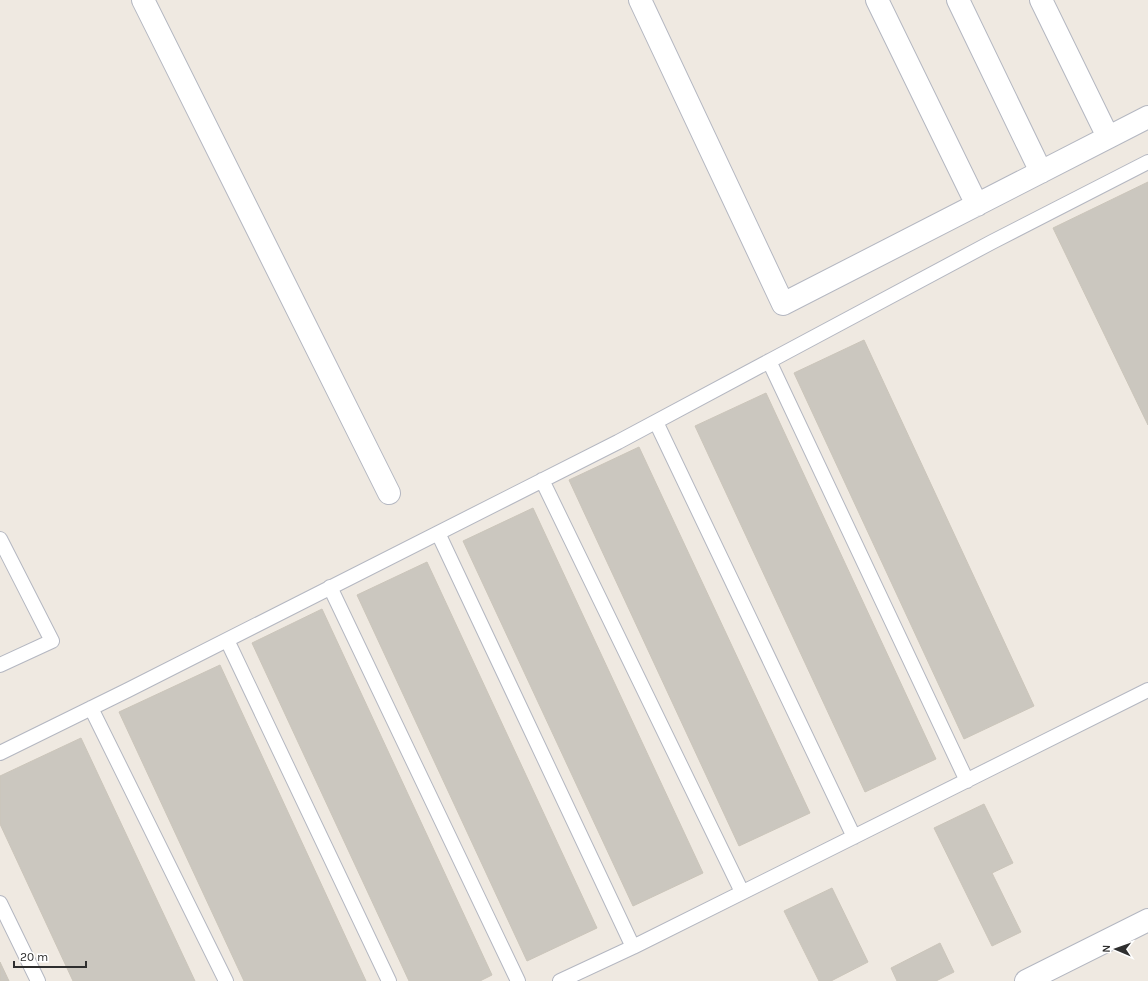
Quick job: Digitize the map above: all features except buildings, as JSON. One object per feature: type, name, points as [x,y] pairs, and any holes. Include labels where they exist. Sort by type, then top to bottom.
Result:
[{"type":"street","points":[[143,0],[389,493]]},
{"type":"street","points":[[640,0],[783,304],[1148,117]]},
{"type":"street","points":[[876,0],[976,205]]},
{"type":"street","points":[[958,0],[1041,172]]},
{"type":"street","points":[[1040,0],[1108,137]]},
{"type":"street","points":[[1036,979],[1148,920]]},
{"type":"lane","points":[[0,753],[227,640],[656,422],[992,242],[1148,162]]},
{"type":"lane","points":[[769,361],[967,781]]},
{"type":"lane","points":[[656,422],[854,837]]},
{"type":"lane","points":[[542,480],[742,892]]},
{"type":"lane","points":[[438,533],[633,947]]},
{"type":"lane","points":[[0,539],[52,641],[0,665]]},
{"type":"lane","points":[[330,588],[518,981]]},
{"type":"lane","points":[[227,640],[389,981]]},
{"type":"lane","points":[[560,981],[633,947],[1148,690]]},
{"type":"lane","points":[[91,708],[226,981]]},
{"type":"lane","points":[[0,903],[38,981]]}]
